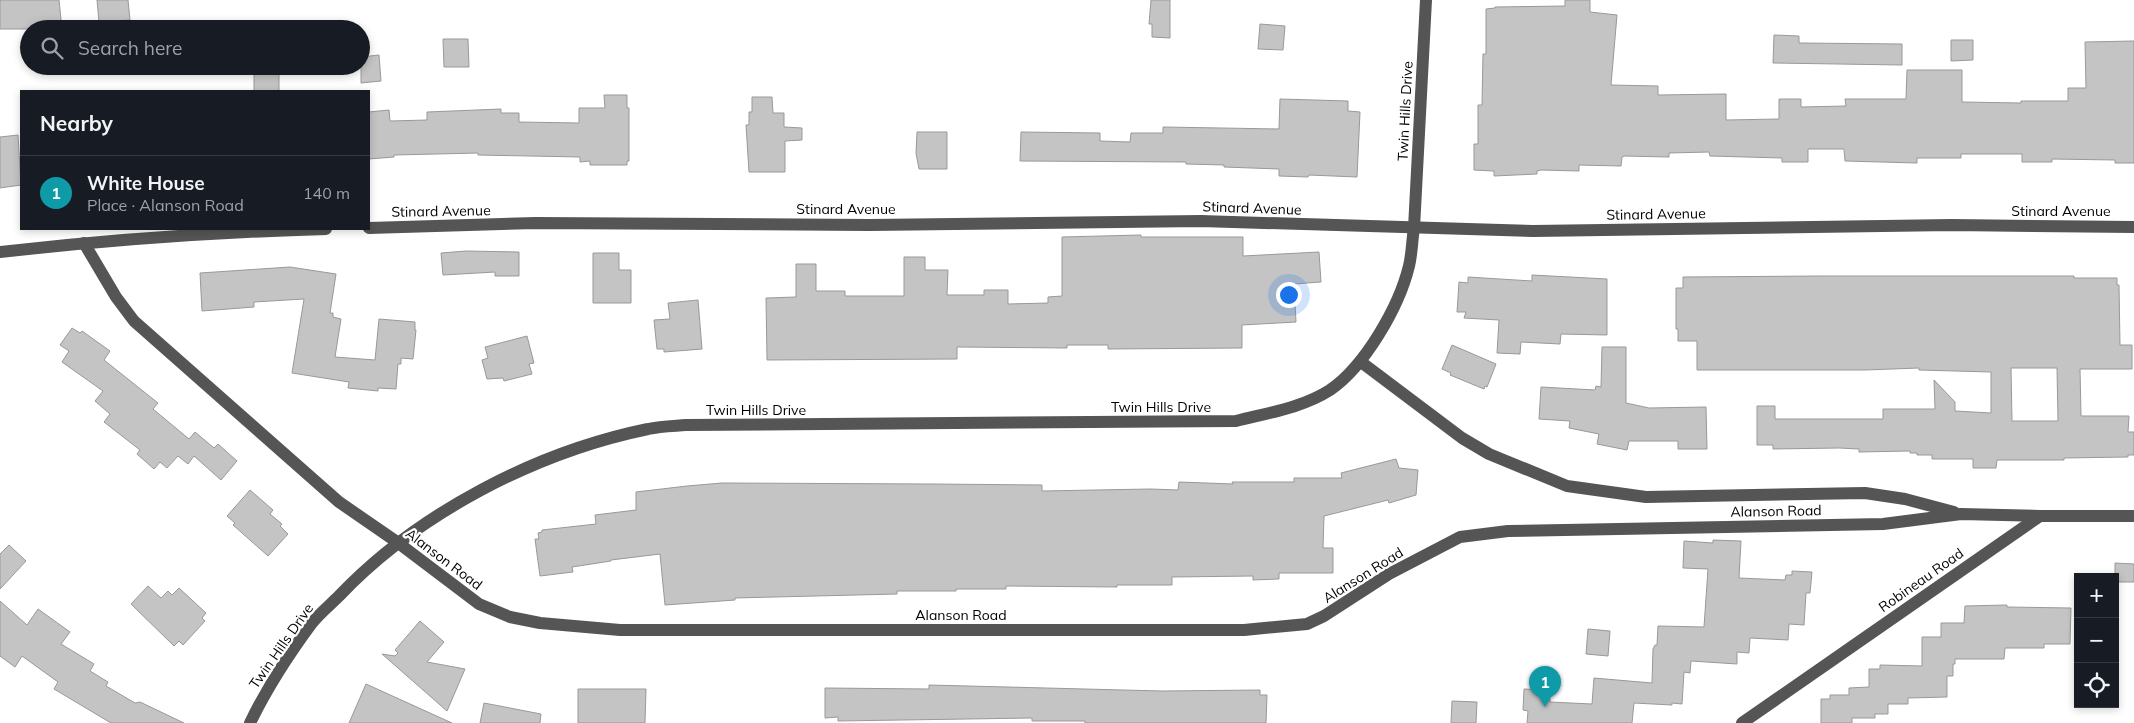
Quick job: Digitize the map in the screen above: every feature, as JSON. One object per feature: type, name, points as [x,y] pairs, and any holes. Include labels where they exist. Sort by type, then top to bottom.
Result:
[{"type":"street","name":"Twin Hills Drive","points":[[250,723],[263,697],[313,622],[361,572],[397,542],[490,484],[570,450],[650,428],[686,425],[1236,422],[1301,404],[1329,390],[1350,375],[1360,362],[1398,300],[1409,264],[1414,228],[1426,0]]},
{"type":"street","name":"Stinard Avenue","points":[[370,228],[535,223],[870,224],[1201,221],[1533,231],[1952,226],[2134,227]]},
{"type":"street","points":[[0,252],[84,243],[260,230]]},
{"type":"street","name":"Alanson Road","points":[[84,243],[116,297],[134,321],[339,502],[397,542],[479,604],[510,617],[540,623],[620,630],[1244,630],[1307,624],[1324,616],[1389,574],[1460,537],[1508,531],[1883,524],[1961,514],[2040,516]]},
{"type":"street","name":"Alanson Road","points":[[1360,362],[1462,438],[1489,454],[1567,486],[1646,497],[1865,493],[1905,499],[1961,514]]},
{"type":"street","points":[[2040,516],[2134,516]]},
{"type":"street","name":"Robineau Road","points":[[1742,723],[2040,516]]},
{"type":"building","points":[[0,0],[59,0],[61,20],[20,20],[20,29],[0,29]]},
{"type":"building","points":[[97,0],[128,0],[130,20],[99,20]]},
{"type":"building","points":[[1151,0],[1170,0],[1170,38],[1152,37],[1152,24],[1149,24]]},
{"type":"building","points":[[1565,0],[1590,0],[1590,12],[1617,15],[1611,85],[1658,86],[1658,95],[1726,94],[1726,120],[1779,119],[1779,99],[1801,99],[1801,107],[1846,106],[1845,99],[1906,99],[1907,70],[1962,70],[1962,102],[2021,103],[2021,101],[2068,101],[2068,88],[2086,88],[2085,42],[2134,41],[2134,163],[2115,163],[2115,160],[2052,159],[2052,162],[2022,162],[2022,154],[1961,154],[1961,158],[1917,158],[1917,163],[1845,161],[1844,149],[1808,149],[1808,162],[1782,162],[1782,158],[1710,156],[1709,152],[1669,153],[1669,157],[1624,156],[1622,157],[1621,166],[1579,165],[1579,171],[1541,170],[1537,171],[1537,174],[1494,176],[1494,171],[1474,170],[1474,144],[1478,144],[1478,105],[1482,105],[1483,54],[1486,54],[1486,9],[1495,7],[1565,6]]},
{"type":"building","points":[[1260,24],[1285,26],[1283,50],[1258,49]]},
{"type":"building","points":[[1774,35],[1799,36],[1799,43],[1902,44],[1902,65],[1773,63]]},
{"type":"building","points":[[443,39],[468,39],[469,67],[444,67]]},
{"type":"building","points":[[1951,40],[1973,40],[1973,60],[1951,61]]},
{"type":"building","points":[[379,55],[381,81],[361,83],[361,75],[370,75],[370,56]]},
{"type":"building","points":[[254,75],[279,75],[279,90],[254,90]]},
{"type":"building","points":[[604,95],[627,95],[627,108],[629,108],[629,161],[627,161],[627,165],[590,165],[590,161],[580,162],[580,157],[478,155],[478,153],[394,155],[394,157],[370,159],[370,112],[389,110],[390,121],[427,120],[427,112],[501,109],[501,113],[519,113],[519,122],[579,123],[579,108],[605,108]]},
{"type":"building","points":[[752,97],[772,97],[773,113],[784,113],[784,127],[802,128],[802,140],[785,141],[785,172],[749,172],[746,125],[749,125],[749,112],[752,112]]},
{"type":"building","points":[[1280,99],[1348,101],[1348,111],[1360,112],[1357,177],[1279,176],[1279,169],[1224,167],[1224,165],[1186,164],[1186,162],[1020,161],[1021,132],[1100,133],[1100,141],[1130,142],[1131,133],[1163,133],[1163,127],[1279,129]]},
{"type":"building","points":[[917,132],[947,132],[947,169],[919,169],[916,153]]},
{"type":"building","points":[[18,135],[20,185],[0,188],[0,137]]},
{"type":"building","points":[[1141,235],[1141,237],[1243,237],[1243,256],[1319,252],[1321,282],[1294,284],[1296,322],[1242,325],[1242,348],[1108,349],[1108,345],[1067,345],[1067,348],[957,347],[957,359],[767,360],[766,298],[796,297],[796,264],[816,264],[816,291],[845,291],[845,296],[904,296],[904,257],[925,257],[925,270],[948,270],[947,295],[984,295],[984,290],[1008,290],[1008,304],[1048,303],[1048,297],[1062,296],[1062,237]]},
{"type":"building","points":[[466,251],[519,252],[519,276],[495,276],[495,272],[443,275],[441,253]]},
{"type":"building","points":[[593,253],[619,253],[619,270],[631,270],[631,303],[593,303]]},
{"type":"building","points":[[290,267],[336,274],[330,313],[333,313],[333,317],[341,319],[335,357],[375,360],[379,319],[415,322],[413,359],[401,358],[401,364],[398,364],[396,389],[378,388],[378,391],[348,388],[349,382],[292,373],[304,299],[254,302],[254,307],[202,311],[200,273]]},
{"type":"building","points":[[1532,275],[1607,279],[1607,335],[1561,334],[1560,344],[1521,342],[1520,354],[1497,353],[1499,320],[1464,318],[1466,312],[1457,312],[1459,282],[1468,283],[1468,277],[1532,281]]},
{"type":"building","points":[[2074,276],[2074,278],[2117,278],[2117,285],[2119,285],[2120,345],[2132,345],[2132,369],[2080,369],[2081,416],[2129,416],[2128,432],[2134,432],[2134,455],[2128,455],[2128,457],[2064,458],[2064,460],[1997,460],[1996,468],[1973,468],[1973,459],[1932,459],[1932,455],[1917,455],[1917,453],[1910,453],[1910,451],[1859,452],[1859,449],[1839,448],[1773,449],[1773,445],[1757,445],[1757,406],[1775,406],[1775,419],[1883,419],[1883,409],[1935,409],[1934,380],[1955,402],[1955,411],[1991,413],[1991,372],[1919,370],[1919,368],[1865,370],[1697,370],[1697,341],[1678,341],[1678,329],[1676,329],[1676,288],[1683,288],[1683,277]],"holes":[[[2011,368],[2057,368],[2058,421],[2012,421]]]},
{"type":"building","points":[[698,300],[702,349],[664,352],[664,349],[657,349],[654,320],[670,319],[668,303]]},
{"type":"building","points":[[72,328],[80,333],[82,331],[110,351],[104,360],[158,403],[153,409],[189,439],[195,432],[214,448],[218,444],[237,461],[221,480],[194,456],[188,464],[178,456],[167,468],[160,462],[154,469],[137,454],[140,450],[104,422],[110,414],[95,401],[103,391],[62,362],[69,351],[60,345]]},
{"type":"building","points":[[527,336],[534,363],[529,364],[532,374],[504,381],[503,378],[487,379],[482,360],[488,358],[485,347]]},
{"type":"building","points":[[1452,345],[1496,364],[1487,387],[1485,386],[1484,389],[1450,375],[1451,373],[1442,369]]},
{"type":"building","points":[[1602,347],[1626,347],[1626,403],[1649,408],[1706,407],[1707,449],[1678,449],[1678,441],[1629,441],[1627,450],[1597,444],[1599,434],[1569,428],[1570,421],[1539,419],[1541,387],[1595,390],[1596,386],[1601,387]]},
{"type":"building","points":[[1396,459],[1399,468],[1418,470],[1416,495],[1389,503],[1388,500],[1324,516],[1323,548],[1333,548],[1333,573],[1279,573],[1279,579],[1253,580],[1253,576],[1172,577],[1172,585],[1117,585],[1117,587],[1006,586],[1006,589],[897,591],[897,594],[735,598],[735,600],[665,605],[660,554],[572,567],[573,572],[540,576],[535,539],[539,539],[538,533],[542,532],[542,530],[596,524],[595,515],[636,510],[636,492],[687,486],[722,483],[932,484],[1042,485],[1042,491],[1178,490],[1179,482],[1233,484],[1232,482],[1294,482],[1294,478],[1342,478],[1341,473]]},
{"type":"building","points":[[250,490],[273,510],[270,514],[282,524],[280,526],[288,534],[268,556],[233,525],[235,523],[227,516]]},
{"type":"building","points":[[1713,540],[1741,541],[1739,578],[1785,580],[1786,575],[1792,575],[1792,571],[1812,572],[1810,593],[1806,593],[1804,625],[1789,624],[1788,640],[1750,638],[1749,653],[1737,652],[1737,664],[1691,661],[1690,673],[1684,672],[1682,704],[1634,703],[1632,723],[1527,723],[1528,711],[1523,710],[1524,689],[1545,690],[1544,698],[1550,699],[1550,702],[1592,704],[1594,678],[1652,683],[1653,649],[1657,645],[1658,626],[1704,627],[1708,569],[1683,568],[1684,541],[1713,543]]},
{"type":"building","points":[[9,545],[26,561],[0,589],[0,554]]},
{"type":"building","points":[[2115,563],[2134,564],[2134,582],[2119,582],[2119,573],[2115,573]]},
{"type":"building","points":[[148,586],[161,598],[168,591],[172,595],[179,588],[206,613],[202,618],[205,621],[183,645],[179,641],[174,646],[131,604]]},
{"type":"building","points":[[0,601],[27,625],[38,609],[70,632],[61,644],[94,664],[90,671],[108,682],[106,686],[135,703],[140,702],[184,723],[111,723],[54,689],[58,682],[22,656],[15,667],[0,656]]},
{"type":"building","points":[[2007,605],[2007,607],[2071,608],[2070,644],[2044,644],[2044,648],[2005,648],[2004,659],[1955,659],[1953,676],[1947,676],[1947,697],[1908,698],[1908,704],[1888,704],[1888,714],[1875,714],[1875,718],[1852,718],[1852,723],[1821,723],[1821,699],[1830,699],[1830,695],[1849,695],[1849,688],[1869,687],[1869,669],[1880,669],[1880,665],[1922,666],[1922,637],[1941,637],[1941,623],[1964,623],[1965,606]]},
{"type":"building","points":[[420,621],[444,642],[427,662],[465,669],[447,711],[382,654],[395,656],[398,653],[395,650]]},
{"type":"building","points":[[1588,629],[1610,631],[1608,656],[1586,654]]},
{"type":"building","points":[[366,684],[452,723],[349,723]]},
{"type":"building","points":[[929,685],[1162,691],[1260,690],[1260,695],[1267,695],[1266,723],[1085,723],[1085,721],[1032,721],[1032,718],[838,721],[838,717],[825,718],[825,688],[929,689]]},
{"type":"building","points":[[578,689],[646,689],[645,723],[578,723]]},
{"type":"building","points":[[1452,701],[1477,702],[1476,723],[1451,723]]},
{"type":"building","points":[[484,703],[541,714],[540,723],[480,723]]},
{"type":"place","name":"White House","points":[[1545,707]]}]
